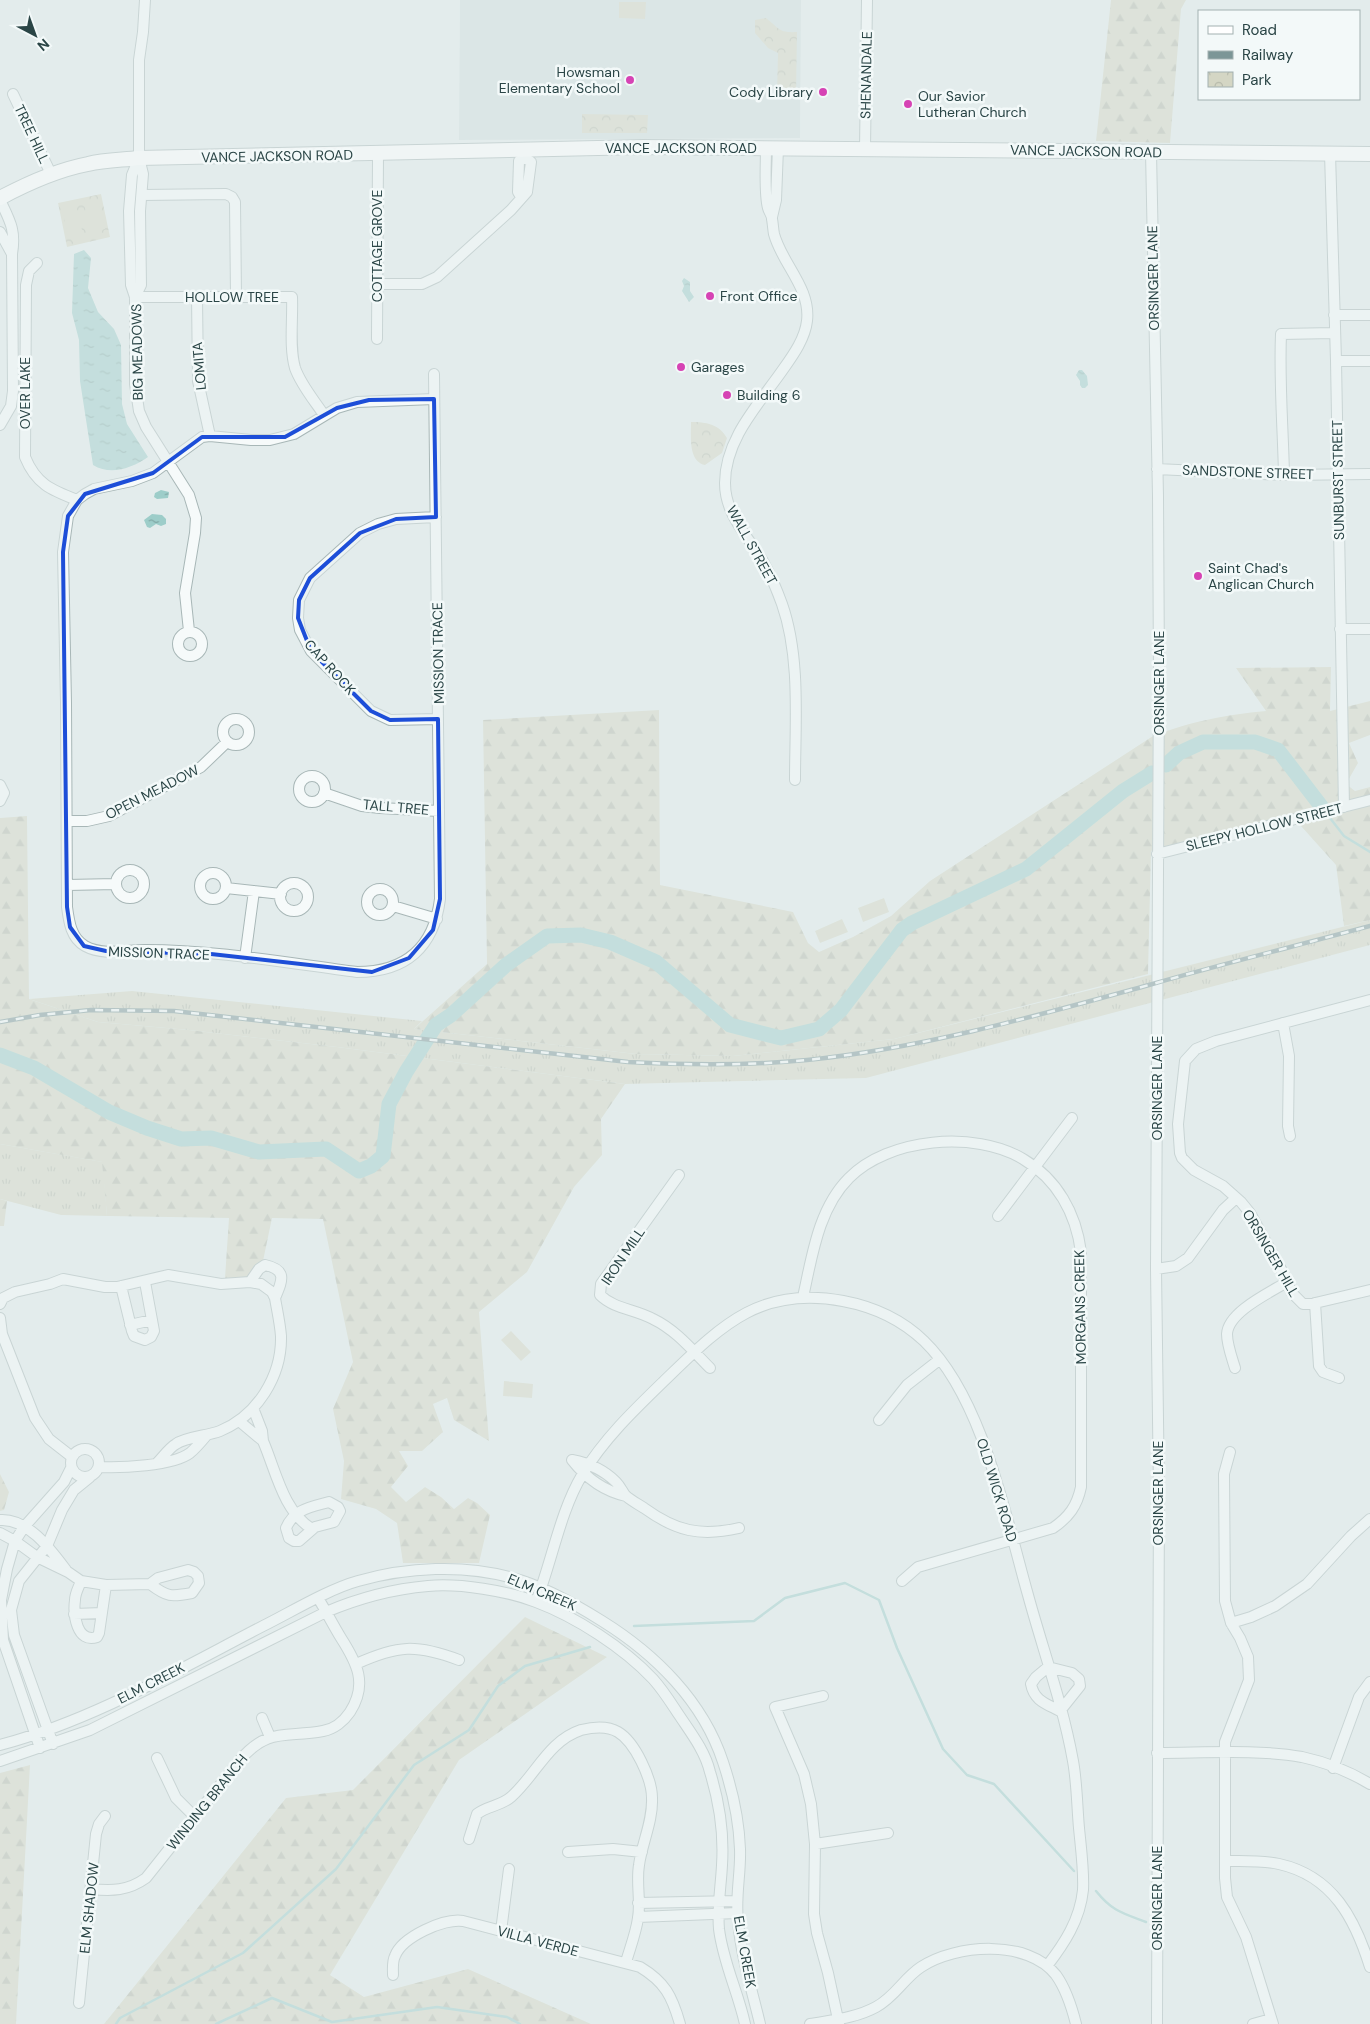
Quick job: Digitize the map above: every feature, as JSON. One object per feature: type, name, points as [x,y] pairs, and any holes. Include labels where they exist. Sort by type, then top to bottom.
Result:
[{"type":"main road","name":"VANCE JACKSON ROAD","points":[[0,199],[51,174],[90,163],[139,158],[378,154],[523,157],[643,147],[1370,154]]},
{"type":"street","name":"BIG MEADOWS","points":[[136,296],[141,285],[140,211],[143,174],[139,158],[139,60],[145,0]]},
{"type":"street","name":"SHENANDALE","points":[[865,149],[868,0]]},
{"type":"street","name":"TREE HILL","points":[[13,94],[51,174]]},
{"type":"street","name":"WALL STREET","points":[[772,148],[768,208],[772,217],[778,246],[803,294],[807,320],[803,336],[793,355],[735,440],[726,466],[725,484],[727,502],[734,518],[764,563],[774,584],[789,628],[794,665],[795,780]]},
{"type":"street","name":"ORSINGER LANE","points":[[1151,152],[1159,674],[1156,1269],[1159,1494],[1157,2024]]},
{"type":"street","name":"SUNBURST STREET","points":[[1330,153],[1336,361],[1344,807]]},
{"type":"street","name":"COTTAGE GROVE","points":[[376,339],[378,154]]},
{"type":"street","points":[[377,284],[422,284],[438,277],[511,210],[527,192],[531,162],[523,157],[513,165],[513,176],[519,179],[518,192],[522,197]]},
{"type":"street","name":"BIG MEADOWS","points":[[139,158],[132,175],[129,210],[131,285],[136,296],[137,402],[146,427],[189,496],[196,518],[185,593],[189,632]]},
{"type":"street","points":[[142,195],[226,194],[232,197],[235,202],[236,296]]},
{"type":"street","points":[[0,199],[14,228],[12,254],[13,392],[11,406],[0,425]]},
{"type":"street","points":[[12,254],[1,234],[14,228]]},
{"type":"street","name":"OVER LAKE","points":[[36,263],[29,271],[26,285],[25,457],[35,477],[77,500]]},
{"type":"street","name":"HOLLOW TREE","points":[[136,296],[292,297],[293,358],[296,370],[303,385],[324,415]]},
{"type":"street","name":"LOMITA","points":[[196,296],[198,381],[210,436]]},
{"type":"street","points":[[1334,315],[1370,315]]},
{"type":"street","points":[[1284,475],[1283,417],[1279,375],[1281,334],[1334,333]]},
{"type":"street","points":[[1336,361],[1370,361]]},
{"type":"street","name":"MISSION TRACE","points":[[77,500],[68,516],[63,552],[67,907],[70,928],[75,937],[84,946],[96,950],[211,954],[357,972],[372,972],[396,966],[416,953],[426,941],[437,918],[440,899],[434,374]]},
{"type":"street","points":[[77,500],[94,489],[142,478],[202,437],[251,440],[278,438],[294,434],[337,408],[357,402],[434,399]]},
{"type":"street","name":"SANDSTONE STREET","points":[[1157,469],[1284,475],[1370,474]]},
{"type":"street","name":"CAP ROCK","points":[[436,517],[396,519],[378,524],[356,536],[310,578],[299,600],[298,618],[300,630],[311,650],[370,711],[390,720],[438,719]]},
{"type":"street","points":[[1340,629],[1370,629]]},
{"type":"street","name":"OPEN MEADOW","points":[[67,821],[87,821],[109,816],[201,767],[227,742]]},
{"type":"street","points":[[0,785],[4,793],[0,801]]},
{"type":"street","name":"TALL TREE","points":[[324,793],[371,807],[439,811]]},
{"type":"street","name":"SLEEPY HOLLOW STREET","points":[[1157,854],[1370,800]]},
{"type":"street","points":[[67,885],[116,884]]},
{"type":"street","points":[[226,888],[281,894]]},
{"type":"street","points":[[245,958],[254,891]]},
{"type":"street","points":[[393,906],[437,918]]},
{"type":"street","name":"ORSINGER HILL","points":[[1370,1000],[1196,1049],[1184,1064],[1178,1124],[1182,1158],[1194,1170],[1223,1186],[1250,1213],[1264,1242],[1282,1270],[1292,1293],[1299,1301],[1307,1304],[1316,1303],[1370,1290]]},
{"type":"street","points":[[1283,1023],[1288,1046],[1288,1126],[1290,1136]]},
{"type":"street","points":[[998,1216],[1072,1118]]},
{"type":"street","name":"MORGANS CREEK","points":[[803,1298],[818,1233],[829,1208],[847,1180],[856,1171],[876,1158],[909,1146],[926,1143],[963,1143],[1012,1153],[1035,1168],[1053,1185],[1066,1201],[1074,1219],[1081,1252],[1081,1487],[1076,1504],[1063,1521],[1040,1534],[918,1567],[902,1581]]},
{"type":"street","name":"IRON MILL","points":[[679,1175],[601,1284],[600,1294],[607,1302],[644,1314],[664,1325],[694,1352]]},
{"type":"street","points":[[1156,1269],[1176,1266],[1188,1258],[1223,1210],[1236,1198]]},
{"type":"street","points":[[250,1282],[259,1269],[265,1265],[279,1270],[282,1275],[282,1282],[275,1298]]},
{"type":"street","points":[[0,1304],[3,1298],[15,1292],[63,1279],[105,1287],[145,1282],[168,1275],[221,1284],[250,1282],[261,1284],[272,1292],[275,1298],[281,1335],[278,1366],[269,1386],[253,1408],[239,1421],[206,1436],[183,1440],[175,1444],[157,1463]]},
{"type":"street","points":[[121,1286],[134,1336],[145,1340],[151,1337],[154,1331],[145,1282]]},
{"type":"street","points":[[1235,1368],[1227,1337],[1230,1323],[1242,1310],[1287,1282]]},
{"type":"street","name":"OLD WICK ROAD","points":[[536,1602],[567,1510],[590,1463],[622,1421],[716,1332],[747,1312],[782,1300],[803,1298],[830,1299],[861,1305],[891,1316],[909,1328],[926,1343],[939,1360],[969,1408],[994,1471],[1074,1763],[1083,1888],[1081,1902],[1073,1927],[1064,1944],[1047,1966]]},
{"type":"street","points":[[1316,1303],[1317,1361],[1323,1372],[1338,1378]]},
{"type":"street","points":[[0,1318],[2,1334],[38,1425],[50,1439],[72,1457]]},
{"type":"street","points":[[130,1325],[152,1320]]},
{"type":"street","points":[[694,1352],[710,1368]]},
{"type":"street","points":[[879,1420],[907,1385],[939,1360]]},
{"type":"street","points":[[253,1408],[262,1431],[263,1441],[294,1514],[312,1529]]},
{"type":"street","points":[[239,1421],[263,1441]]},
{"type":"street","points":[[99,1466],[134,1466],[181,1458],[190,1453],[206,1436]]},
{"type":"street","points":[[40,1748],[3,1640],[1,1625],[2,1591],[15,1541],[24,1527],[60,1488],[71,1468],[72,1457],[80,1450],[91,1450],[99,1458],[99,1466],[95,1474],[74,1490],[62,1510],[47,1546],[19,1581],[11,1610],[14,1635],[52,1744]]},
{"type":"street","points":[[1230,1452],[1224,1474],[1225,1601],[1230,1623],[1245,1647],[1248,1657],[1249,1680],[1225,1742],[1225,1861],[1228,1897],[1246,1937],[1272,2022],[1253,2024]]},
{"type":"street","points":[[626,1496],[616,1482],[590,1463],[572,1460],[583,1474],[611,1492],[626,1496],[652,1514],[684,1530],[700,1533],[717,1533],[739,1528]]},
{"type":"street","points":[[71,1468],[79,1476],[90,1477]]},
{"type":"street","points":[[329,1502],[338,1507],[340,1511],[334,1522],[312,1529],[299,1541],[294,1541],[289,1538],[286,1528],[294,1514],[300,1510],[329,1502]]},
{"type":"street","points":[[0,1520],[8,1519],[24,1527],[47,1546],[68,1572]]},
{"type":"street","points":[[1230,1623],[1251,1617],[1275,1606],[1307,1584],[1351,1536],[1370,1519]]},
{"type":"street","points":[[0,1533],[37,1557],[68,1572],[81,1581],[106,1585],[150,1584]]},
{"type":"street","name":"ELM CREEK","points":[[0,1745],[70,1721],[120,1699],[318,1598],[357,1581],[401,1572],[434,1569],[513,1578],[582,1608],[624,1634],[646,1651],[679,1686],[711,1733],[723,1761],[737,1819],[740,1848],[737,1913],[745,1964],[760,2024]]},
{"type":"street","points":[[81,1581],[75,1597],[74,1614],[80,1632],[88,1639],[97,1637],[99,1633],[106,1585]]},
{"type":"street","name":"ELM CREEK","points":[[0,1761],[52,1744],[116,1718],[326,1612],[360,1598],[430,1586],[486,1589],[536,1602],[581,1625],[636,1663],[665,1693],[697,1742],[710,1770],[721,1826],[722,1865],[719,1930],[727,1965],[745,2024]]},
{"type":"street","name":"WINDING BRANCH","points":[[91,1889],[113,1891],[128,1889],[138,1884],[152,1872],[245,1754],[257,1744],[270,1737],[286,1733],[321,1732],[337,1725],[346,1717],[356,1700],[359,1674],[351,1652],[318,1598]]},
{"type":"street","points":[[74,1614],[102,1613]]},
{"type":"street","points":[[356,1664],[388,1651],[410,1648],[439,1652],[459,1660]]},
{"type":"street","points":[[1048,1667],[1072,1673],[1080,1679],[1080,1686],[1060,1711],[1042,1702],[1033,1692],[1032,1684],[1036,1677],[1048,1667]]},
{"type":"street","points":[[1333,1768],[1359,1697],[1370,1682]]},
{"type":"street","points":[[823,1696],[775,1707],[804,1774],[811,1804],[816,1844],[814,1895],[816,1933],[828,1973],[839,2022]]},
{"type":"street","points":[[262,1718],[270,1737]]},
{"type":"street","points":[[469,1840],[477,1814],[512,1796],[557,1744],[569,1735],[597,1727],[620,1733],[630,1744],[645,1770],[652,1797],[652,1811],[638,1876],[638,1917],[626,1962]]},
{"type":"street","points":[[1157,1753],[1276,1754],[1303,1757],[1370,1784]]},
{"type":"street","points":[[157,1758],[176,1798],[195,1817]]},
{"type":"street","name":"ELM SHADOW","points":[[79,2003],[96,1834],[99,1824],[105,1816]]},
{"type":"street","points":[[816,1844],[888,1833]]},
{"type":"street","points":[[568,1852],[613,1849],[642,1852]]},
{"type":"street","points":[[1225,1861],[1279,1864],[1312,1879],[1332,1893],[1342,1904],[1353,1922],[1370,1967]]},
{"type":"street","points":[[501,1931],[509,1869]]},
{"type":"street","points":[[638,1903],[737,1901]]},
{"type":"street","points":[[638,1917],[737,1913]]},
{"type":"street","name":"VILLA VERDE","points":[[393,1976],[393,1964],[399,1948],[412,1938],[443,1922],[459,1921],[640,1967],[652,1974],[663,1984],[672,1999],[680,2024]]},
{"type":"street","points":[[810,2024],[839,2022],[878,2007],[893,1996],[921,1967],[953,1954],[999,1949],[1023,1954],[1047,1966],[1062,1985],[1076,2024]]},
{"type":"highlighted area","points":[[434,399],[436,517],[396,519],[360,533],[310,578],[299,600],[298,618],[311,651],[371,711],[390,720],[438,719],[440,899],[433,930],[409,958],[372,972],[211,954],[106,951],[84,946],[70,927],[67,907],[63,552],[68,516],[85,494],[153,473],[202,437],[285,437],[337,408],[369,400]]},
{"type":"shaded area","name":"Howsman Elementary School","points":[[460,0],[801,0],[800,138],[459,140]]},
{"type":"green space","points":[[1111,0],[1186,0],[1181,9],[1170,143],[1096,141]]},
{"type":"green space","points":[[619,2],[646,2],[645,19],[619,18]]},
{"type":"green space","points":[[766,18],[782,31],[797,32],[796,94],[777,93],[778,53],[768,48],[755,33],[755,20]]},
{"type":"green space","points":[[582,114],[648,115],[647,133],[582,133]]},
{"type":"green space","points":[[101,194],[110,237],[67,247],[58,203]]},
{"type":"green space","points":[[98,200],[105,229],[91,232],[84,204]]},
{"type":"green space","points":[[76,206],[83,234],[69,238],[62,209]]},
{"type":"green space","points":[[691,422],[712,425],[724,433],[727,438],[722,453],[705,465],[696,459],[693,453]]},
{"type":"green space","points":[[1331,667],[1330,711],[1370,701],[1370,735],[1349,743],[1358,763],[1346,784],[1355,791],[1370,787],[1370,920],[1344,926],[1336,865],[1292,816],[1151,851],[1148,974],[894,1039],[733,1056],[636,1054],[414,1029],[487,964],[483,720],[659,710],[660,885],[793,912],[808,943],[819,952],[853,937],[891,916],[930,881],[1153,736],[1209,719],[1266,711],[1236,668]]},
{"type":"green space","points":[[27,816],[29,999],[98,1022],[189,1030],[337,1047],[625,1084],[601,1119],[602,1155],[574,1187],[527,1272],[479,1312],[489,1441],[454,1420],[447,1398],[433,1404],[443,1432],[422,1451],[399,1451],[408,1466],[391,1487],[406,1502],[425,1487],[441,1497],[454,1509],[468,1498],[477,1503],[490,1515],[479,1563],[403,1563],[397,1523],[376,1509],[341,1499],[344,1461],[333,1409],[353,1362],[323,1219],[272,1218],[263,1261],[248,1279],[225,1278],[229,1218],[107,1216],[102,1162],[0,1144],[0,818]]},
{"type":"green space","points":[[884,898],[889,912],[863,922],[858,908]]},
{"type":"green space","points":[[842,919],[848,932],[820,943],[815,931]]},
{"type":"green space","points":[[1370,920],[1370,945],[866,1078],[625,1084],[337,1047],[189,1030],[98,1022],[29,999],[132,991],[422,1021],[414,1029],[636,1054],[733,1056],[894,1039]]},
{"type":"green space","points":[[0,1144],[103,1162],[107,1216],[61,1215],[0,1199]]},
{"type":"green space","points":[[0,1199],[7,1201],[4,1226],[0,1226]]},
{"type":"green space","points":[[511,1331],[531,1352],[521,1361],[501,1340]]},
{"type":"green space","points":[[504,1381],[533,1384],[532,1398],[503,1396]]},
{"type":"green space","points":[[0,1474],[9,1492],[4,1510],[0,1511]]},
{"type":"green space","points":[[525,1617],[607,1657],[459,1760],[330,1975],[364,1997],[468,1969],[591,2024],[104,2024],[286,1798],[353,1790]]},
{"type":"green space","points":[[30,1765],[16,2024],[0,2024],[0,1773]]},
{"type":"water","points":[[84,250],[91,258],[88,288],[98,312],[114,329],[121,345],[122,404],[127,424],[148,457],[121,469],[107,470],[93,465],[80,381],[79,340],[72,313],[74,254]]},
{"type":"water","points":[[684,278],[690,282],[690,291],[694,297],[689,302],[682,291],[684,286],[682,281]]},
{"type":"water","points":[[1079,370],[1082,370],[1087,376],[1088,385],[1085,388],[1082,388],[1076,375]]},
{"type":"water","points":[[161,490],[169,492],[168,498],[157,499],[154,497],[155,493]]},
{"type":"water","points":[[152,514],[162,515],[166,519],[166,524],[161,526],[156,524],[150,528],[147,527],[144,520]]},
{"type":"waterway","points":[[1166,765],[1179,753],[1203,742],[1255,742],[1278,750],[1321,806]]},
{"type":"waterway","points":[[0,1055],[34,1068],[109,1112],[147,1128],[181,1139],[211,1138],[259,1152],[326,1149],[359,1171],[371,1166],[383,1156],[389,1104],[406,1072],[436,1025],[451,1015],[506,965],[547,936],[581,935],[610,942],[656,962],[730,1025],[781,1038],[819,1029],[841,1010],[902,930],[912,923],[1026,869],[1123,791],[1152,773]]},
{"type":"waterway","points":[[1330,818],[1344,836],[1370,852]]},
{"type":"waterway","points":[[634,1626],[754,1621],[785,1598],[845,1583],[879,1600],[897,1648],[943,1749],[967,1775],[994,1784],[1074,1871]]},
{"type":"waterway","points":[[116,2024],[120,2018],[243,1953],[336,1869],[414,1765],[469,1730],[498,1686],[525,1666],[590,1647]]},
{"type":"waterway","points":[[1096,1891],[1118,1911],[1146,1922]]},
{"type":"waterway","points":[[216,2024],[272,1998],[332,2022],[437,2007],[507,2017],[520,2024]]},
{"type":"railway","points":[[0,1022],[40,1015],[91,1010],[174,1011],[628,1062],[672,1064],[785,1062],[893,1048],[979,1030],[1370,926]]},
{"type":"place","name":"Howsman Elementary School","points":[[630,80]]},
{"type":"place","name":"Cody Library","points":[[823,92]]},
{"type":"place","name":"Our Savior Lutheran Church","points":[[908,104]]},
{"type":"place","name":"Front Office","points":[[710,296]]},
{"type":"place","name":"Garages","points":[[681,367]]},
{"type":"place","name":"Building 6","points":[[727,395]]},
{"type":"place","name":"Saint Chad's Anglican Church","points":[[1198,576]]}]
